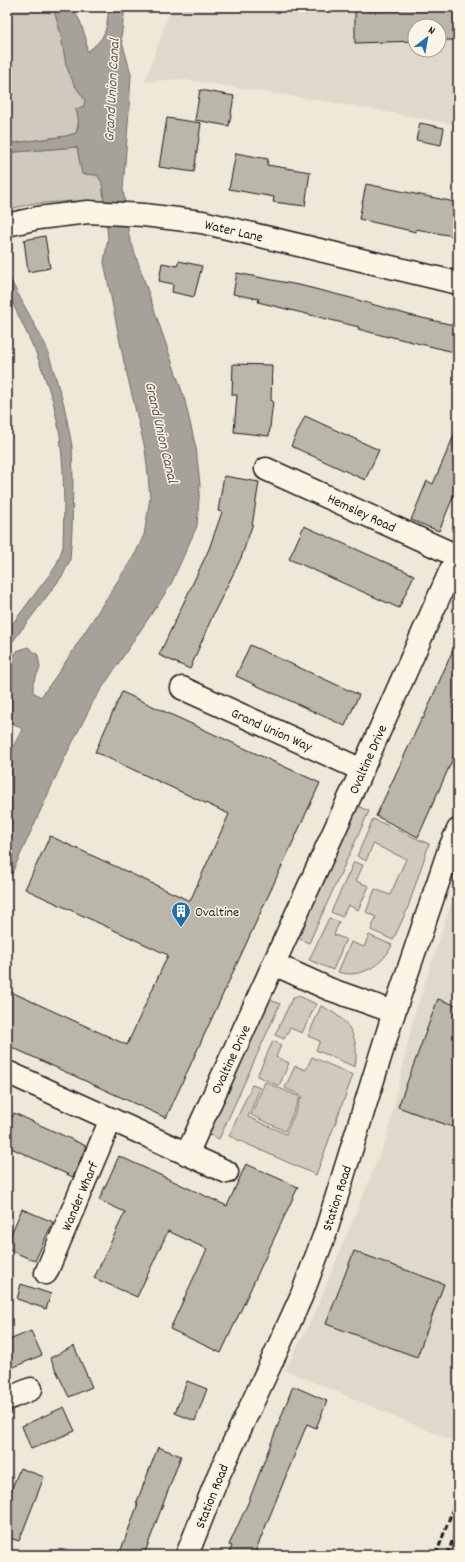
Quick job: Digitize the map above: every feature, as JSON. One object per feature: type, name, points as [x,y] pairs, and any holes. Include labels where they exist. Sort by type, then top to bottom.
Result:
[{"type":"street","name":"Water Lane","points":[[7,225],[38,218],[88,212],[144,215],[202,222],[458,283]]},
{"type":"street","name":"Hemsley Road","points":[[266,469],[458,555]]},
{"type":"street","name":"Ovaltine Drive","points":[[187,1154],[458,555]]},
{"type":"street","name":"Grand Union Way","points":[[182,688],[362,770]]},
{"type":"street","name":"Station Road","points":[[187,1555],[219,1474],[301,1297],[326,1231],[394,1012],[449,850],[458,830]]},
{"type":"street","points":[[274,964],[329,989],[394,1012]]},
{"type":"street","points":[[7,1072],[227,1172]]},
{"type":"street","name":"Wander Wharf","points":[[46,1273],[112,1119]]},
{"type":"street","points":[[7,1400],[31,1389]]},
{"type":"shaded area","points":[[7,7],[51,7],[54,10],[61,35],[66,65],[74,84],[85,100],[84,106],[76,109],[79,121],[76,133],[66,136],[7,144]]},
{"type":"shaded area","points":[[171,7],[458,7],[458,125],[331,102],[180,79],[145,82]]},
{"type":"shaded area","points":[[77,147],[82,174],[97,175],[102,182],[105,206],[73,201],[30,204],[7,210],[7,155],[15,152]]},
{"type":"shaded area","points":[[355,805],[369,811],[309,943],[295,937]]},
{"type":"shaded area","points":[[373,819],[429,844],[407,910],[393,940],[371,930],[376,917],[366,912],[375,889],[390,895],[406,859],[373,844],[366,861],[357,856]]},
{"type":"shaded area","points":[[354,862],[363,865],[356,881],[369,886],[358,910],[348,905],[342,917],[331,912]]},
{"type":"shaded area","points":[[458,883],[458,1427],[453,1441],[285,1370],[313,1317],[387,1137],[414,1015]]},
{"type":"shaded area","points":[[329,918],[339,922],[334,935],[346,939],[333,970],[309,960]]},
{"type":"shaded area","points":[[369,935],[392,945],[383,959],[370,969],[362,972],[346,974],[338,972],[351,942],[364,947]]},
{"type":"shaded area","points":[[299,996],[316,1004],[302,1033],[290,1028],[284,1039],[275,1035],[292,999]]},
{"type":"shaded area","points":[[268,999],[280,1004],[219,1139],[206,1133]]},
{"type":"shaded area","points":[[321,1006],[339,1017],[350,1030],[356,1046],[355,1067],[316,1050],[320,1041],[308,1036]]},
{"type":"shaded area","points":[[273,1041],[281,1045],[276,1057],[289,1063],[279,1086],[257,1076]]},
{"type":"shaded area","points":[[312,1057],[353,1075],[316,1175],[229,1136],[252,1085],[260,1088],[248,1117],[286,1134],[302,1096],[285,1088],[295,1066],[306,1070]]},
{"type":"shaded area","points":[[265,1082],[300,1097],[285,1131],[251,1115]]},
{"type":"water","name":"Grand Union Canal","points":[[51,7],[72,7],[80,21],[86,39],[87,52],[94,47],[104,33],[109,7],[125,7],[121,38],[131,74],[123,189],[129,236],[184,397],[196,448],[200,485],[197,526],[170,586],[94,700],[63,761],[7,884],[7,759],[22,729],[11,722],[7,724],[7,667],[17,651],[28,647],[38,655],[40,668],[33,683],[33,692],[41,697],[61,669],[135,554],[144,535],[150,498],[145,449],[124,362],[104,262],[108,238],[102,182],[97,175],[82,174],[77,147],[15,152],[7,155],[7,144],[66,136],[76,133],[78,127],[76,109],[84,106],[85,100],[74,84],[66,65],[61,35],[54,10]]},
{"type":"water","points":[[7,270],[11,281],[46,346],[64,405],[72,446],[73,478],[70,560],[63,575],[7,649],[7,631],[56,566],[63,547],[64,505],[60,435],[53,401],[37,355],[7,291]]},
{"type":"building","points":[[355,7],[458,7],[458,40],[447,40],[447,18],[407,18],[407,41],[355,43]]},
{"type":"building","points":[[200,90],[234,96],[229,126],[195,120]]},
{"type":"building","points":[[167,118],[201,123],[194,172],[159,167]]},
{"type":"building","points":[[420,123],[444,128],[441,145],[416,140]]},
{"type":"building","points":[[236,153],[268,159],[267,165],[310,172],[305,206],[273,202],[274,197],[229,189]]},
{"type":"building","points":[[366,184],[455,202],[453,211],[458,212],[458,237],[416,229],[416,232],[359,219]]},
{"type":"building","points":[[45,236],[50,268],[28,272],[24,240]]},
{"type":"building","points":[[179,261],[202,266],[194,297],[172,292],[173,284],[159,281],[162,263],[177,266]]},
{"type":"building","points":[[237,273],[303,286],[409,315],[458,326],[458,353],[388,337],[358,329],[359,327],[258,302],[259,299],[233,294]]},
{"type":"building","points":[[233,364],[272,365],[271,401],[273,401],[269,436],[234,432],[237,395],[232,395]]},
{"type":"building","points":[[305,416],[379,450],[365,480],[291,446]]},
{"type":"building","points":[[458,426],[458,485],[439,531],[411,520],[427,481],[433,484]]},
{"type":"building","points":[[224,476],[259,482],[252,526],[241,558],[212,617],[190,669],[159,655],[209,549],[222,512],[218,511]]},
{"type":"building","points":[[304,526],[414,575],[399,608],[289,559]]},
{"type":"building","points":[[458,638],[458,747],[418,837],[376,816],[422,718],[423,719]]},
{"type":"building","points":[[250,645],[359,695],[345,726],[236,676]]},
{"type":"building","name":"Ovaltine","points":[[122,692],[320,783],[166,1118],[7,1045],[7,990],[127,1045],[168,955],[25,889],[50,836],[190,901],[229,814],[95,752]]},
{"type":"building","points":[[438,999],[458,1006],[458,1129],[398,1107]]},
{"type":"building","points":[[14,1113],[86,1146],[73,1177],[7,1146],[7,1128]]},
{"type":"building","points":[[119,1156],[227,1206],[246,1164],[298,1187],[221,1353],[170,1329],[207,1249],[168,1231],[137,1297],[94,1278],[125,1212],[99,1200]]},
{"type":"building","points":[[22,1209],[53,1222],[35,1261],[7,1249],[7,1243]]},
{"type":"building","points":[[354,1251],[444,1284],[417,1357],[326,1324]]},
{"type":"building","points":[[21,1284],[51,1294],[46,1309],[17,1299]]},
{"type":"building","points":[[31,1331],[42,1355],[7,1370],[7,1341]]},
{"type":"building","points":[[74,1346],[92,1387],[69,1397],[50,1358]]},
{"type":"building","points":[[187,1381],[207,1389],[195,1421],[175,1413]]},
{"type":"building","points":[[293,1386],[327,1401],[316,1428],[307,1424],[254,1555],[228,1555],[232,1546],[229,1545],[248,1503]]},
{"type":"building","points":[[64,1407],[75,1431],[31,1449],[22,1426]]},
{"type":"building","points":[[158,1447],[181,1456],[144,1555],[119,1555],[138,1504],[136,1504]]},
{"type":"building","points":[[20,1468],[44,1477],[19,1541],[7,1537],[7,1501]]},
{"type":"railway","points":[[436,1555],[458,1495]]},
{"type":"railway","points":[[447,1555],[458,1526]]},
{"type":"place","name":"Ovaltine","points":[[181,928]]}]
